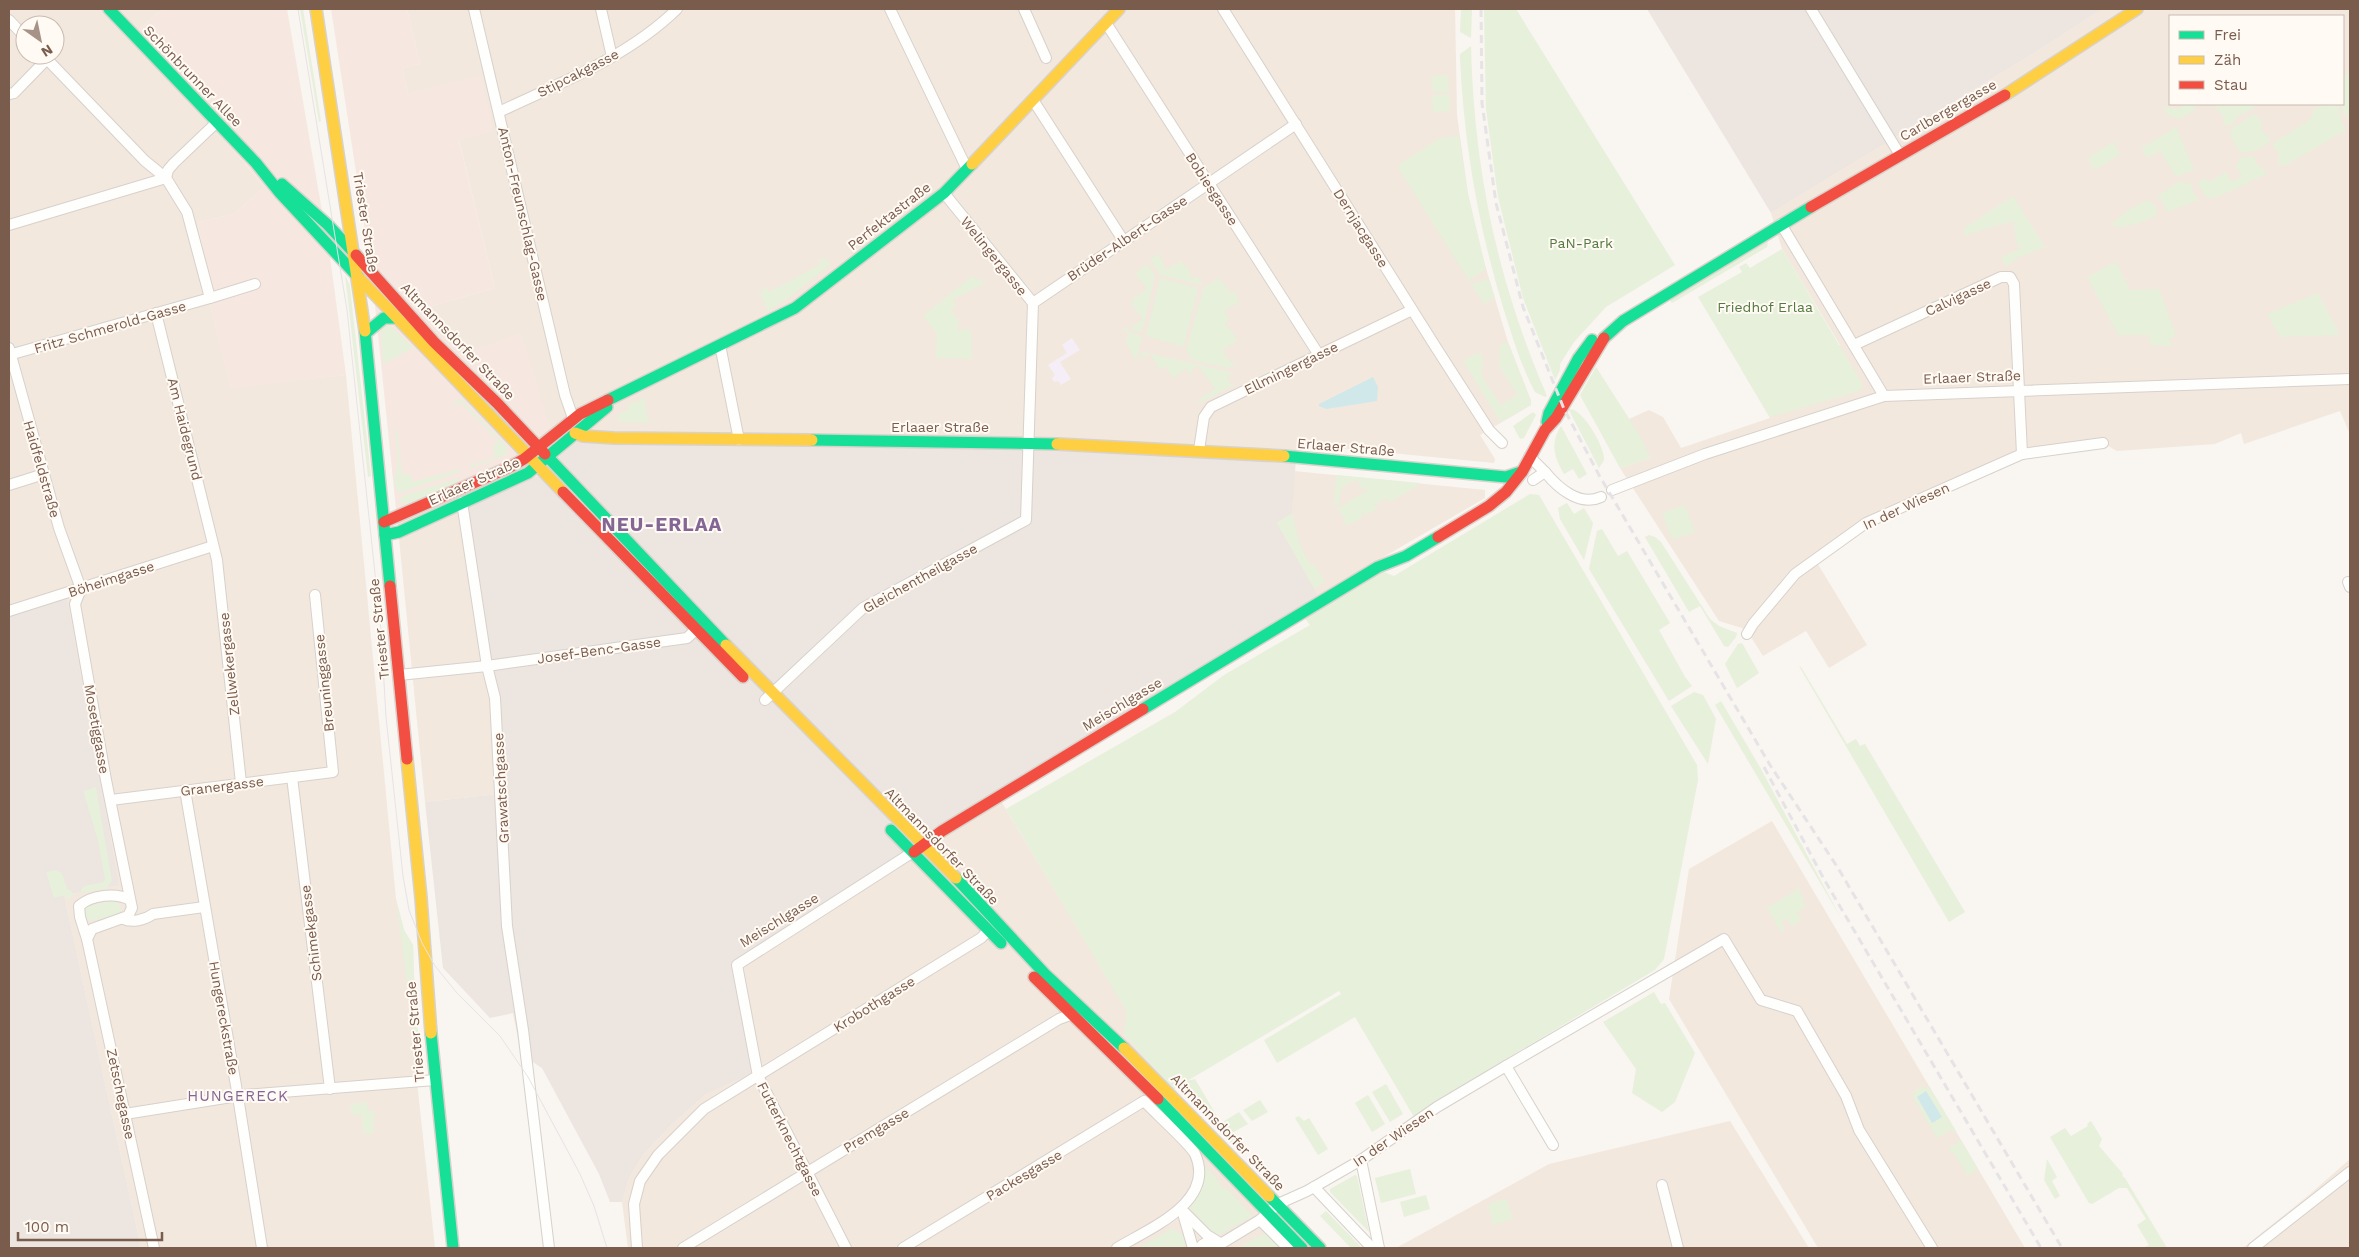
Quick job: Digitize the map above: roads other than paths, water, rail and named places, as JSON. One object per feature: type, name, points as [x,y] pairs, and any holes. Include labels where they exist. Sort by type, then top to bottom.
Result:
[{"type":"main road","name":"Schönbrunner Allee","points":[[109,9],[256,163]]},
{"type":"main road","name":"Triester Straße","points":[[316,9],[360,278],[421,898],[427,997],[453,1248]]},
{"type":"main road","name":"Perfektastraße","points":[[573,418],[796,308],[944,193],[1120,9]]},
{"type":"main road","name":"Carlbergergasse","points":[[1522,472],[1545,430],[1556,418],[1592,354],[1616,326],[1764,238],[1770,231],[1781,224],[2006,95],[2137,9]]},
{"type":"main road","name":"Altmannsdorfer Straße","points":[[256,163],[328,225],[538,457]]},
{"type":"main road","name":"Altmannsdorfer Straße","points":[[256,163],[280,193],[396,318],[538,457],[917,849],[1132,1056],[1320,1248]]},
{"type":"main road","points":[[366,333],[384,318],[396,318]]},
{"type":"main road","name":"Perfektastraße","points":[[575,433],[632,389]]},
{"type":"main road","name":"Erlaaer Straße","points":[[385,535],[402,530],[528,473],[538,457],[573,418]]},
{"type":"main road","name":"Erlaaer Straße","points":[[384,522],[510,467],[538,457],[575,433],[583,436],[614,438],[1029,443],[1200,450],[1506,477],[1522,472]]},
{"type":"main road","name":"Meischlgasse","points":[[917,849],[942,831],[1378,567],[1406,556],[1478,513],[1500,498],[1522,472]]},
{"type":"main road","name":"Altmannsdorfer Straße","points":[[769,696],[867,805]]},
{"type":"main road","name":"Altmannsdorfer Straße","points":[[881,819],[917,849],[989,930],[1070,1015],[1157,1098],[1264,1216],[1302,1248]]},
{"type":"street","name":"Anton-Freunschlag-Gasse","points":[[474,9],[573,418]]},
{"type":"street","points":[[601,9],[612,57]]},
{"type":"street","name":"Stipcakgasse","points":[[499,112],[612,57],[666,20],[677,9]]},
{"type":"street","points":[[890,9],[968,169]]},
{"type":"street","points":[[1024,9],[1046,58]]},
{"type":"street","name":"Dernjacgasse","points":[[1223,9],[1412,310],[1490,430],[1502,444]]},
{"type":"street","points":[[1811,9],[1900,155]]},
{"type":"street","name":"Bobiesgasse","points":[[1106,23],[1319,355]]},
{"type":"street","points":[[9,94],[14,93],[38,65]]},
{"type":"street","points":[[53,65],[145,161],[166,178],[187,212],[210,298]]},
{"type":"street","points":[[1033,100],[1123,240]]},
{"type":"street","points":[[166,178],[168,170],[174,163],[217,122]]},
{"type":"street","name":"Brüder-Albert-Gasse","points":[[1032,303],[1296,124]]},
{"type":"street","points":[[9,224],[166,178]]},
{"type":"street","name":"Welingergasse","points":[[944,193],[1032,303],[1029,443]]},
{"type":"street","points":[[1781,224],[1884,396]]},
{"type":"street","name":"Calvigasse","points":[[1854,345],[2000,277],[2010,277],[2014,284],[2022,454]]},
{"type":"street","name":"Fritz Schmerold-Gasse","points":[[9,352],[156,313],[255,284]]},
{"type":"street","name":"Ellmingergasse","points":[[1200,450],[1204,417],[1211,407],[1412,310]]},
{"type":"street","name":"Am Haidegrund","points":[[156,313],[213,546]]},
{"type":"street","points":[[720,345],[739,440]]},
{"type":"street","name":"Haidfeldstraße","points":[[9,352],[59,528],[81,589]]},
{"type":"street","name":"Erlaaer Straße","points":[[1612,490],[1640,477],[1704,454],[1884,396],[2350,379]]},
{"type":"street","name":"Gleichentheilgasse","points":[[769,696],[863,608],[1026,520],[1029,443]]},
{"type":"street","name":"In der Wiesen","points":[[1747,634],[1753,624],[1795,574],[1860,527],[2022,454],[2103,443]]},
{"type":"street","points":[[1530,457],[1558,487],[1582,500],[1592,501],[1600,497]]},
{"type":"street","points":[[1533,480],[1545,472]]},
{"type":"street","points":[[9,485],[44,474]]},
{"type":"street","name":"Grawatschgasse","points":[[462,502],[487,666],[495,698],[507,926],[549,1248]]},
{"type":"street","name":"Böheimgasse","points":[[9,610],[81,589],[213,546]]},
{"type":"street","name":"Zellwekergasse","points":[[213,546],[223,613],[241,783]]},
{"type":"street","name":"Mosetiggasse","points":[[81,589],[74,604],[131,904]]},
{"type":"street","name":"Breuninggasse","points":[[316,594],[333,772]]},
{"type":"street","name":"Josef-Benc-Gasse","points":[[399,675],[487,666],[687,638],[700,625]]},
{"type":"street","name":"Granergasse","points":[[111,800],[333,772]]},
{"type":"street","name":"Schimekgasse","points":[[292,777],[330,1089]]},
{"type":"street","name":"Hungereckstraße","points":[[185,790],[238,1096],[262,1248]]},
{"type":"street","name":"Meischlgasse","points":[[737,965],[917,849]]},
{"type":"street","points":[[124,870],[121,883],[114,894],[153,914]]},
{"type":"street","name":"Zetschegasse","points":[[114,894],[87,900],[79,906],[80,917],[87,939],[154,1248]]},
{"type":"street","points":[[87,939],[90,932],[96,927],[123,919],[130,914],[131,904]]},
{"type":"street","points":[[123,919],[129,922],[148,918],[153,914],[204,907]]},
{"type":"street","name":"Krobothgasse","points":[[638,1248],[634,1204],[640,1181],[658,1154],[704,1108],[981,938],[989,930]]},
{"type":"street","name":"In der Wiesen","points":[[1200,1248],[1202,1245],[1216,1244],[1264,1216],[1278,1204],[1361,1160],[1437,1107],[1724,939],[1760,1000],[1797,1011],[1846,1096],[1859,1130],[1932,1248]]},
{"type":"street","name":"Futterknechtgasse","points":[[737,965],[758,1076],[846,1248]]},
{"type":"street","name":"Premgasse","points":[[683,1248],[1059,1019],[1070,1015]]},
{"type":"street","points":[[1506,1066],[1553,1144]]},
{"type":"street","points":[[125,1114],[238,1096],[435,1080]]},
{"type":"street","name":"Packesgasse","points":[[903,1248],[1144,1101],[1194,1153],[1199,1170],[1194,1193],[1182,1210]]},
{"type":"street","points":[[1361,1160],[1379,1248]]},
{"type":"street","points":[[2253,1248],[2350,1172]]},
{"type":"street","points":[[1662,1185],[1678,1248]]},
{"type":"street","points":[[1314,1186],[1372,1248]]},
{"type":"street","points":[[1182,1210],[1216,1244]]},
{"type":"street","points":[[1117,1248],[1182,1210]]},
{"type":"street","points":[[1182,1210],[1194,1248]]},
{"type":"street","name":"Altmannsdorfer Straße","points":[[1264,1216],[1288,1248]]},
{"type":"water","points":[[1373,377],[1378,387],[1377,401],[1326,409],[1319,406],[1319,404]]},
{"type":"water","points":[[1926,1091],[1942,1117],[1932,1123],[1917,1097]]},
{"type":"tram line","points":[[298,9],[347,310],[381,630],[386,717],[403,876],[409,910],[422,943],[435,966],[457,993],[500,1036],[528,1077],[580,1174],[594,1206],[607,1248]]},
{"type":"railway","points":[[1481,9],[1482,103],[1496,203],[1523,307],[1564,409],[1599,475],[1770,765],[1838,868],[2062,1248]]},
{"type":"railway","points":[[1764,767],[1825,881],[2041,1248]]},
{"type":"district","name":"NEU-ERLAA","points":[[662,524]]},
{"type":"district","name":"HUNGERECK","points":[[238,1096]]},
{"type":"park label","name":"PaN-Park","points":[[1581,243]]},
{"type":"park label","name":"Friedhof Erlaa","points":[[1765,307]]}]
